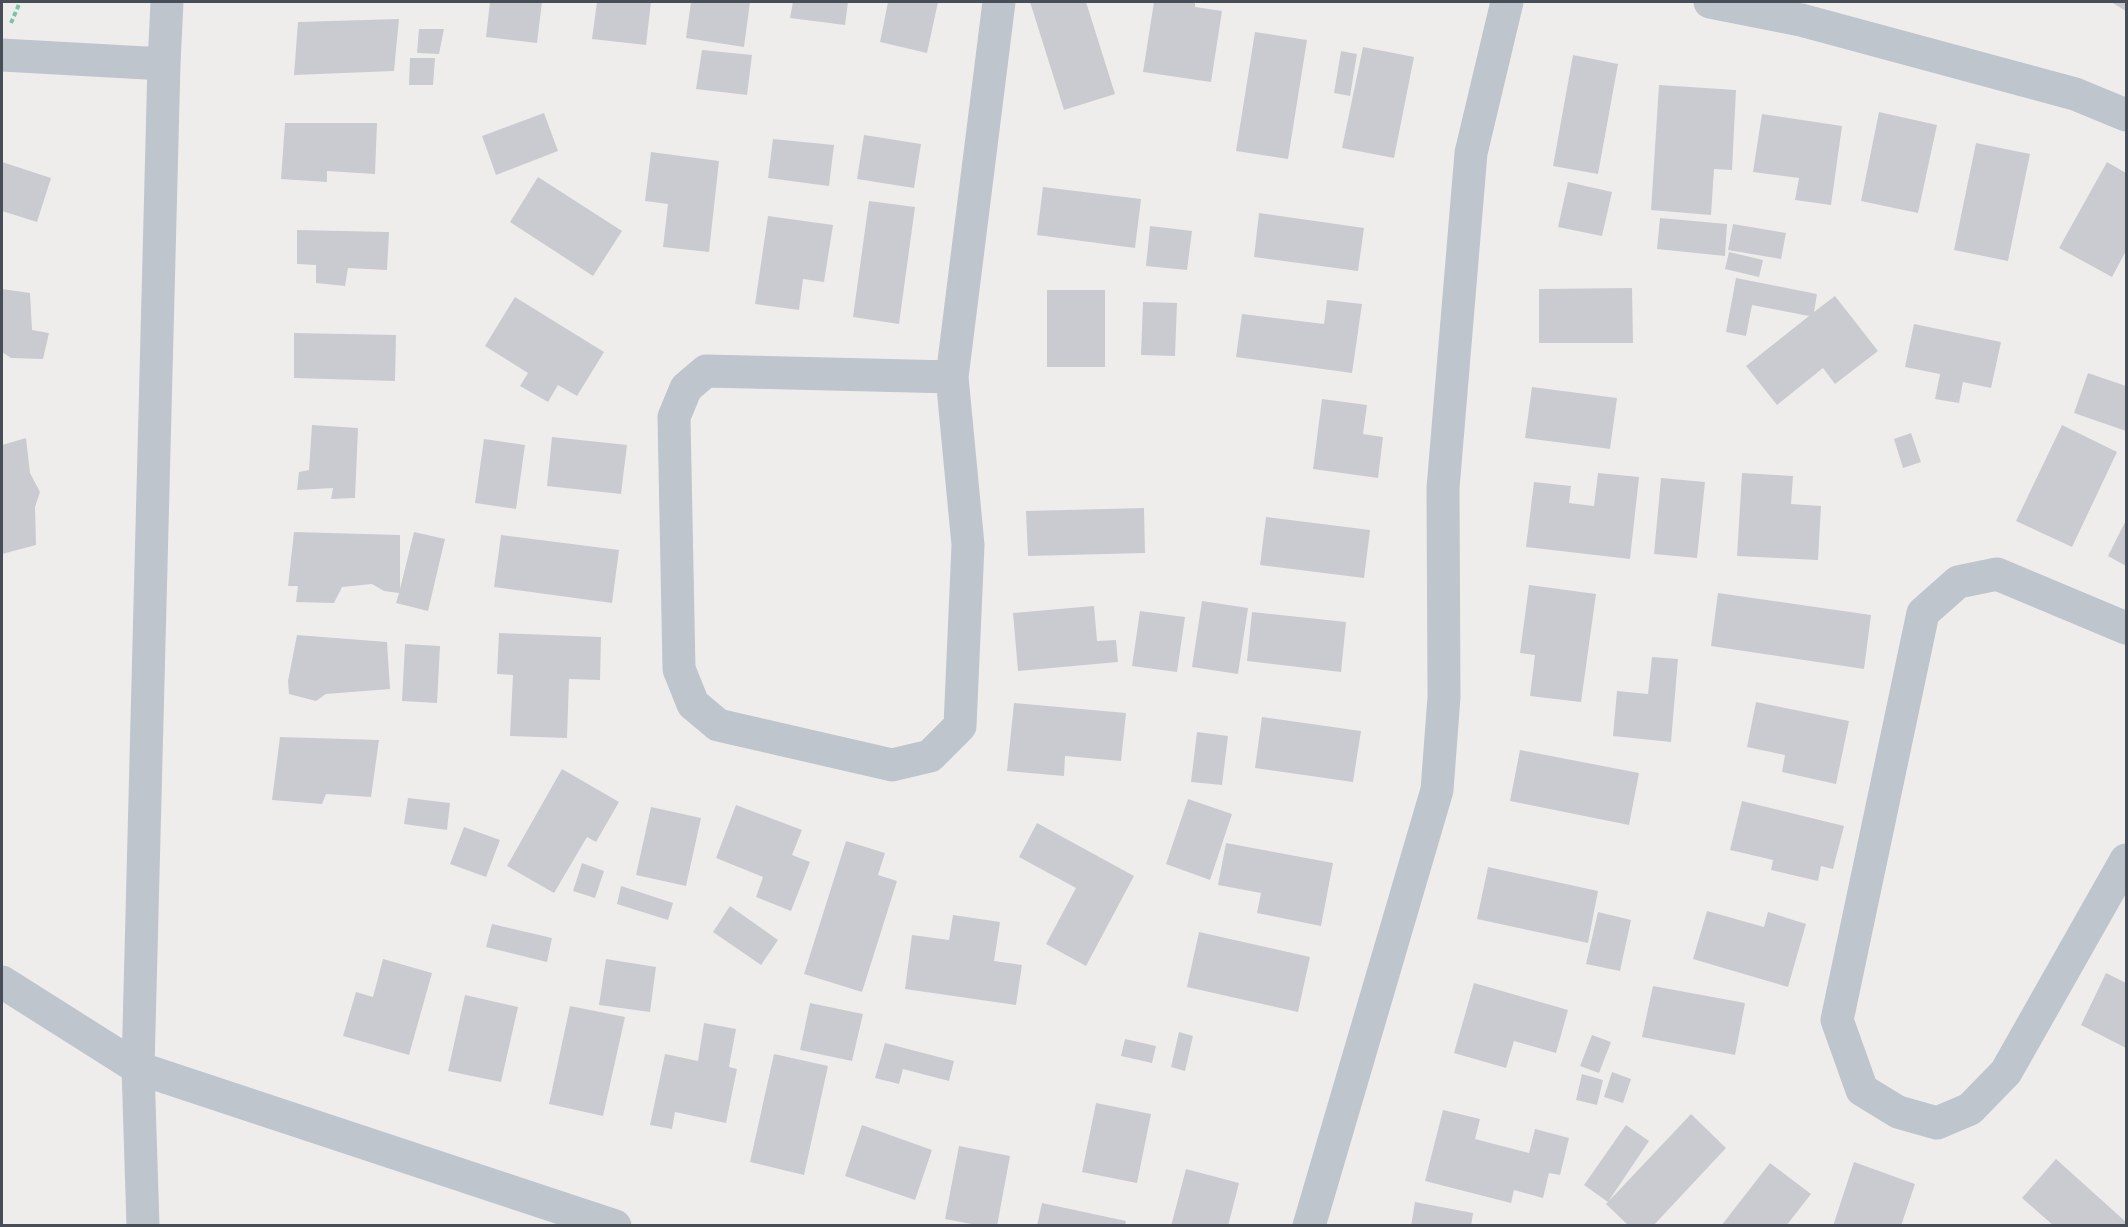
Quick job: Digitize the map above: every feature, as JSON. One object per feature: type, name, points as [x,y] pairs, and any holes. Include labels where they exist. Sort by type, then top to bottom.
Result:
[{"type":"street","points":[[143,1226],[138,1068],[167,2]]},
{"type":"street","points":[[952,377],[706,371],[686,388],[674,417],[679,669],[693,704],[718,725],[892,765],[930,756],[960,726],[968,545],[952,377],[999,2]]},
{"type":"street","points":[[1309,1226],[1437,790],[1444,697],[1443,488],[1471,153],[1507,2]]},
{"type":"street","points":[[1710,2],[1803,11],[2075,94],[2127,115]]},
{"type":"street","points":[[2,55],[164,64]]},
{"type":"street","points":[[2127,628],[1997,574],[1958,582],[1923,613],[1837,1020],[1862,1090],[1898,1112],[1937,1122],[1970,1109],[2006,1072],[2127,860]]},
{"type":"street","points":[[2,982],[138,1068],[615,1226]]},
{"type":"building","points":[[490,2],[542,2],[537,43],[486,37]]},
{"type":"building","points":[[597,2],[651,2],[646,45],[592,39]]},
{"type":"building","points":[[691,2],[750,2],[744,47],[686,38]]},
{"type":"building","points":[[793,2],[848,2],[845,25],[790,18]]},
{"type":"building","points":[[888,2],[938,2],[927,53],[880,42]]},
{"type":"building","points":[[1030,2],[1086,2],[1115,94],[1064,110]]},
{"type":"building","points":[[1154,2],[1195,2],[1195,7],[1222,11],[1211,82],[1143,72]]},
{"type":"building","points":[[2111,2],[2126,2],[2126,11]]},
{"type":"building","points":[[399,19],[394,71],[294,75],[298,22]]},
{"type":"building","points":[[419,29],[444,29],[439,54],[417,53]]},
{"type":"building","points":[[1255,32],[1307,40],[1288,159],[1236,151]]},
{"type":"building","points":[[1363,47],[1414,57],[1394,158],[1342,148]]},
{"type":"building","points":[[702,50],[752,55],[747,95],[696,89]]},
{"type":"building","points":[[1341,51],[1357,54],[1350,96],[1334,93]]},
{"type":"building","points":[[1573,55],[1618,64],[1598,174],[1553,166]]},
{"type":"building","points":[[410,58],[435,58],[433,85],[409,85]]},
{"type":"building","points":[[1659,85],[1736,90],[1732,170],[1714,169],[1711,215],[1651,210]]},
{"type":"building","points":[[1879,112],[1937,125],[1918,213],[1861,201]]},
{"type":"building","points":[[544,113],[558,151],[496,175],[482,136]]},
{"type":"building","points":[[1762,114],[1842,126],[1831,205],[1795,200],[1799,178],[1753,172]]},
{"type":"building","points":[[285,123],[377,123],[375,174],[327,171],[327,182],[281,179]]},
{"type":"building","points":[[864,135],[921,144],[914,188],[857,179]]},
{"type":"building","points":[[773,139],[834,145],[829,186],[768,178]]},
{"type":"building","points":[[1976,143],[2030,154],[2008,261],[1954,250]]},
{"type":"building","points":[[651,152],[719,161],[709,252],[663,247],[668,204],[645,201]]},
{"type":"building","points":[[2,162],[51,178],[37,222],[2,211]]},
{"type":"building","points":[[2107,162],[2126,173],[2126,251],[2112,277],[2059,248]]},
{"type":"building","points":[[538,177],[622,231],[593,276],[510,222]]},
{"type":"building","points":[[1568,182],[1612,192],[1602,236],[1558,227]]},
{"type":"building","points":[[1043,187],[1141,199],[1135,248],[1037,235]]},
{"type":"building","points":[[869,201],[915,207],[899,324],[853,317]]},
{"type":"building","points":[[1259,213],[1364,228],[1358,271],[1254,257]]},
{"type":"building","points":[[768,216],[833,225],[824,282],[803,279],[799,310],[755,304]]},
{"type":"building","points":[[1660,218],[1727,224],[1725,256],[1657,249]]},
{"type":"building","points":[[1733,224],[1786,233],[1781,259],[1728,250]]},
{"type":"building","points":[[1150,226],[1192,231],[1187,270],[1146,266]]},
{"type":"building","points":[[297,230],[389,232],[387,270],[348,268],[345,286],[316,283],[316,265],[297,264]]},
{"type":"building","points":[[1729,252],[1763,260],[1759,277],[1725,269]]},
{"type":"building","points":[[1736,278],[1817,294],[1814,312],[1835,296],[1878,351],[1835,384],[1823,368],[1777,405],[1746,366],[1809,316],[1752,305],[1746,336],[1726,332]]},
{"type":"building","points":[[1632,288],[1633,343],[1539,343],[1539,289]]},
{"type":"building","points":[[2,289],[30,293],[32,330],[49,333],[43,359],[11,358],[2,352]]},
{"type":"building","points":[[1047,290],[1105,290],[1105,367],[1047,367]]},
{"type":"building","points":[[515,297],[604,352],[577,396],[558,385],[548,402],[520,386],[528,373],[485,346]]},
{"type":"building","points":[[1327,300],[1362,304],[1352,373],[1236,357],[1242,314],[1324,324]]},
{"type":"building","points":[[1143,302],[1177,303],[1175,356],[1141,355]]},
{"type":"building","points":[[1914,324],[2001,342],[1991,388],[1963,382],[1959,403],[1935,399],[1940,374],[1905,367]]},
{"type":"building","points":[[294,333],[396,335],[395,381],[294,378]]},
{"type":"building","points":[[2088,373],[2126,386],[2126,431],[2074,413]]},
{"type":"building","points":[[1532,387],[1617,398],[1610,449],[1525,438]]},
{"type":"building","points":[[1322,399],[1367,405],[1363,434],[1383,437],[1378,478],[1313,469]]},
{"type":"building","points":[[312,425],[358,428],[355,498],[331,499],[333,488],[297,490],[299,472],[309,470]]},
{"type":"building","points":[[2062,425],[2117,452],[2072,547],[2016,521]]},
{"type":"building","points":[[1911,433],[1921,462],[1903,468],[1894,439]]},
{"type":"building","points":[[552,437],[627,445],[621,494],[547,486]]},
{"type":"building","points":[[26,438],[30,473],[40,492],[35,507],[36,545],[2,554],[2,445]]},
{"type":"building","points":[[484,439],[525,445],[516,509],[475,503]]},
{"type":"building","points":[[1598,473],[1639,477],[1630,559],[1526,547],[1534,482],[1571,486],[1569,503],[1594,506]]},
{"type":"building","points":[[1742,473],[1793,476],[1791,504],[1821,506],[1818,560],[1737,556]]},
{"type":"building","points":[[1661,478],[1705,482],[1697,558],[1654,554]]},
{"type":"building","points":[[1144,508],[1145,553],[1028,556],[1026,511]]},
{"type":"building","points":[[1266,517],[1370,530],[1364,578],[1260,565]]},
{"type":"building","points":[[2126,520],[2126,566],[2108,556]]},
{"type":"building","points":[[294,532],[400,535],[400,589],[414,532],[445,539],[428,611],[396,603],[399,593],[384,591],[372,584],[342,587],[334,603],[296,602],[298,586],[288,586]]},
{"type":"building","points":[[501,535],[619,550],[612,603],[494,587]]},
{"type":"building","points":[[1529,585],[1596,594],[1581,702],[1530,696],[1535,655],[1520,653]]},
{"type":"building","points":[[1718,593],[1871,615],[1864,669],[1711,646]]},
{"type":"building","points":[[1202,601],[1248,608],[1238,674],[1192,667]]},
{"type":"building","points":[[1094,606],[1097,641],[1116,640],[1118,662],[1018,671],[1013,613]]},
{"type":"building","points":[[1140,611],[1185,617],[1177,672],[1132,666]]},
{"type":"building","points":[[1252,612],[1346,622],[1341,672],[1247,661]]},
{"type":"building","points":[[499,633],[601,637],[600,680],[569,679],[567,738],[510,736],[513,675],[497,674]]},
{"type":"building","points":[[297,635],[387,642],[390,689],[326,694],[316,701],[289,694],[288,681]]},
{"type":"building","points":[[405,644],[440,646],[437,703],[402,701]]},
{"type":"building","points":[[1652,657],[1678,659],[1671,742],[1613,736],[1617,691],[1648,694]]},
{"type":"building","points":[[1756,702],[1849,721],[1836,784],[1782,772],[1785,755],[1747,747]]},
{"type":"building","points":[[1014,703],[1126,713],[1121,761],[1065,756],[1064,776],[1007,771]]},
{"type":"building","points":[[1262,717],[1361,731],[1353,782],[1255,768]]},
{"type":"building","points":[[1197,732],[1228,736],[1222,785],[1191,782]]},
{"type":"building","points":[[280,737],[379,740],[371,797],[326,794],[322,804],[272,800]]},
{"type":"building","points":[[1520,750],[1639,773],[1629,825],[1510,801]]},
{"type":"building","points":[[562,769],[619,802],[596,842],[587,837],[554,893],[507,866]]},
{"type":"building","points":[[408,798],[450,803],[447,830],[404,824]]},
{"type":"building","points":[[1188,799],[1232,814],[1210,880],[1166,864]]},
{"type":"building","points":[[1742,801],[1844,826],[1833,869],[1821,866],[1818,881],[1771,870],[1773,860],[1730,850]]},
{"type":"building","points":[[736,805],[802,830],[792,855],[810,862],[791,911],[756,897],[763,877],[716,858]]},
{"type":"building","points":[[651,807],[701,818],[686,886],[636,875]]},
{"type":"building","points":[[1037,823],[1134,876],[1086,966],[1046,944],[1076,888],[1019,857]]},
{"type":"building","points":[[464,827],[500,840],[486,877],[450,864]]},
{"type":"building","points":[[846,841],[885,853],[878,875],[897,881],[862,992],[804,974]]},
{"type":"building","points":[[1226,843],[1333,863],[1321,926],[1257,913],[1261,893],[1218,885]]},
{"type":"building","points":[[582,863],[604,871],[595,898],[573,891]]},
{"type":"building","points":[[1488,867],[1598,891],[1588,943],[1477,919]]},
{"type":"building","points":[[621,886],[673,903],[668,920],[617,904]]},
{"type":"building","points":[[730,906],[778,940],[761,965],[713,932]]},
{"type":"building","points":[[1707,911],[1764,927],[1768,912],[1806,924],[1788,987],[1693,959]]},
{"type":"building","points":[[1598,912],[1631,920],[1620,971],[1586,964]]},
{"type":"building","points":[[953,915],[1000,922],[994,961],[1022,965],[1016,1005],[905,989],[912,935],[949,940]]},
{"type":"building","points":[[492,924],[552,938],[547,962],[486,947]]},
{"type":"building","points":[[1199,932],[1310,957],[1298,1012],[1187,987]]},
{"type":"building","points":[[383,959],[432,973],[409,1055],[343,1036],[356,992],[373,997]]},
{"type":"building","points":[[606,959],[656,967],[650,1012],[599,1005]]},
{"type":"building","points":[[2106,973],[2126,983],[2126,1048],[2081,1025]]},
{"type":"building","points":[[1474,983],[1568,1010],[1556,1053],[1514,1041],[1506,1068],[1454,1053]]},
{"type":"building","points":[[1653,986],[1745,1003],[1735,1055],[1642,1037]]},
{"type":"building","points":[[465,995],[518,1007],[501,1082],[448,1071]]},
{"type":"building","points":[[810,1003],[863,1014],[852,1061],[800,1050]]},
{"type":"building","points":[[570,1006],[625,1017],[603,1116],[549,1104]]},
{"type":"building","points":[[704,1023],[736,1029],[729,1067],[737,1069],[726,1123],[675,1112],[672,1129],[650,1125],[665,1054],[698,1061]]},
{"type":"building","points":[[1179,1032],[1193,1036],[1185,1071],[1171,1067]]},
{"type":"building","points":[[1592,1035],[1611,1042],[1599,1073],[1580,1066]]},
{"type":"building","points":[[1125,1039],[1156,1046],[1152,1063],[1121,1056]]},
{"type":"building","points":[[885,1043],[954,1061],[949,1081],[903,1069],[899,1084],[875,1078]]},
{"type":"building","points":[[774,1054],[828,1066],[804,1175],[750,1162]]},
{"type":"building","points":[[1612,1072],[1631,1079],[1623,1103],[1604,1097]]},
{"type":"building","points":[[1582,1074],[1603,1080],[1597,1105],[1576,1100]]},
{"type":"building","points":[[1096,1103],[1151,1114],[1137,1183],[1082,1172]]},
{"type":"building","points":[[1443,1110],[1480,1119],[1475,1139],[1529,1153],[1535,1129],[1569,1138],[1560,1175],[1549,1173],[1543,1198],[1514,1190],[1511,1203],[1425,1181]]},
{"type":"building","points":[[1691,1114],[1726,1148],[1653,1226],[1629,1226],[1606,1204]]},
{"type":"building","points":[[862,1125],[932,1150],[915,1200],[845,1176]]},
{"type":"building","points":[[1626,1125],[1649,1141],[1608,1202],[1584,1185]]},
{"type":"building","points":[[959,1146],[1010,1156],[997,1226],[982,1226],[945,1219]]},
{"type":"building","points":[[2056,1159],[2126,1222],[2126,1226],[2054,1226],[2022,1198]]},
{"type":"building","points":[[1854,1162],[1915,1184],[1901,1226],[1833,1226]]},
{"type":"building","points":[[1770,1163],[1811,1194],[1786,1226],[1721,1226]]},
{"type":"building","points":[[1186,1169],[1239,1183],[1228,1226],[1171,1226]]},
{"type":"building","points":[[1415,1202],[1473,1213],[1471,1226],[1411,1226]]},
{"type":"building","points":[[1042,1203],[1126,1221],[1125,1226],[1037,1226]]}]
